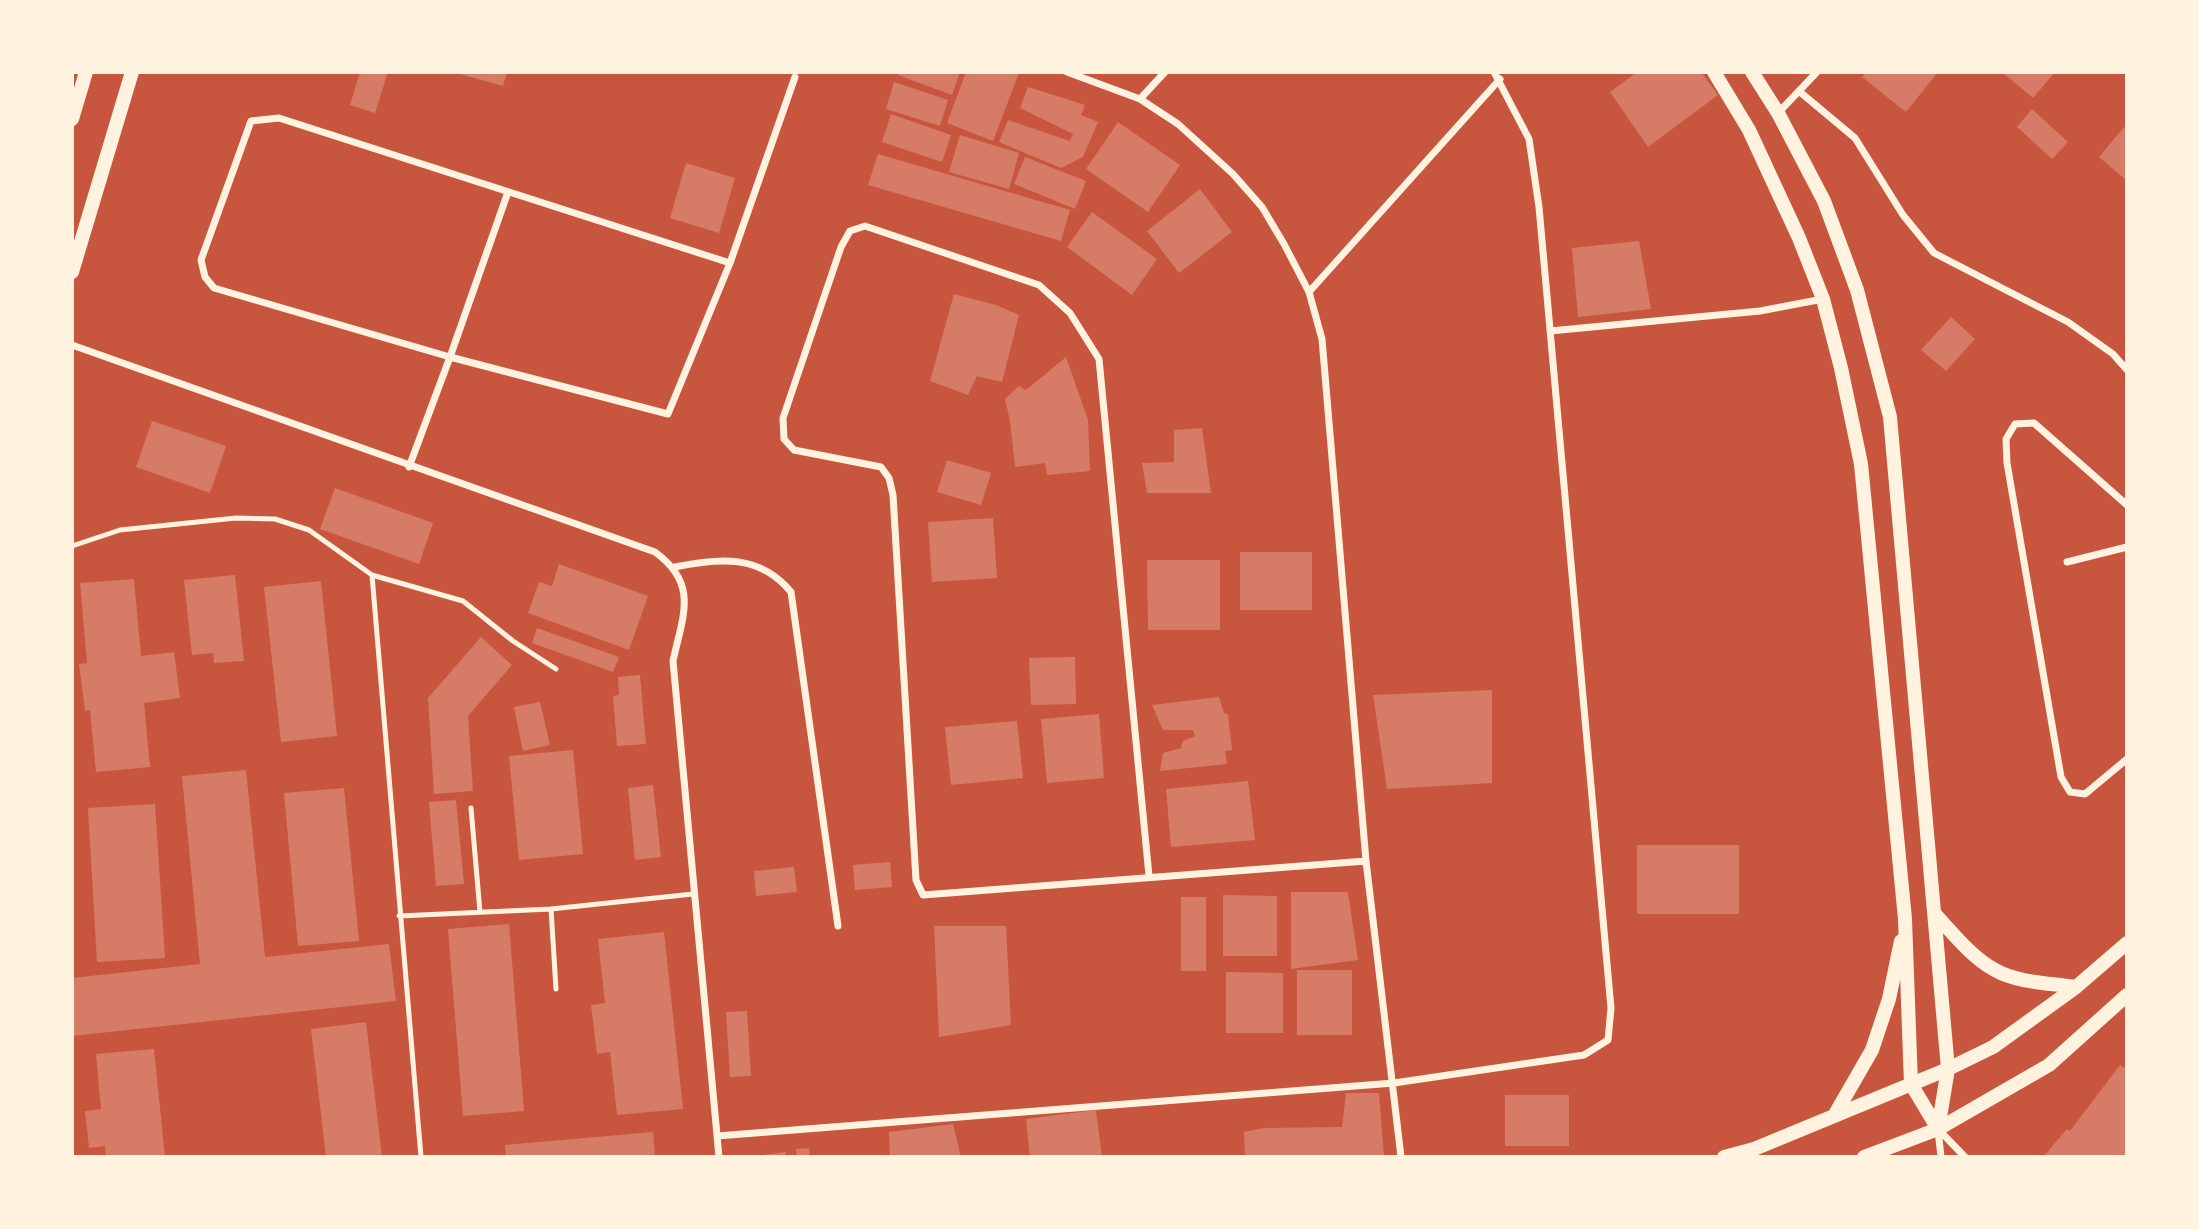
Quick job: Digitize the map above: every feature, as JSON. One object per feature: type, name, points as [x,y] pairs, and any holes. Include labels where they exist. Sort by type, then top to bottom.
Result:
[{"type":"main road","points":[[72,120],[86,72]]},
{"type":"main road","points":[[72,272],[132,72]]},
{"type":"main road","points":[[1714,72],[1749,130],[1799,238],[1823,299],[1861,464],[1905,919],[1911,1084],[1938,1129]]},
{"type":"main road","points":[[1752,72],[1778,113],[1824,201],[1857,290],[1890,417],[1948,1069],[1938,1129]]},
{"type":"main road","points":[[1934,913],[1963,944],[1994,970],[2020,978],[2076,987]]},
{"type":"main road","points":[[1834,1116],[1872,1051],[1889,999],[1905,919]]},
{"type":"main road","points":[[1724,1157],[1754,1149],[1948,1069],[1993,1047],[2076,987],[2127,943]]},
{"type":"main road","points":[[1864,1157],[1938,1129],[2049,1065],[2127,995]]},
{"type":"street","points":[[1067,72],[1140,99],[1178,124],[1262,207],[1309,292],[1322,339],[1366,861],[1401,1157]]},
{"type":"street","points":[[1140,99],[1165,72]]},
{"type":"street","points":[[717,1136],[1394,1083],[1584,1055],[1608,1040],[1612,1008],[1539,207],[1529,139],[1494,72]]},
{"type":"street","points":[[1778,113],[1817,72]]},
{"type":"street","points":[[730,263],[279,118],[251,121],[201,260],[205,277],[214,288],[450,357],[668,414],[730,263],[796,77]]},
{"type":"street","points":[[1309,292],[1500,79]]},
{"type":"street","points":[[1800,92],[1855,138],[1903,215],[1934,253],[2068,321],[2113,354],[2127,370]]},
{"type":"street","points":[[409,467],[508,192]]},
{"type":"street","points":[[1149,876],[1100,359],[1070,313],[1039,285],[865,226],[850,230],[841,247],[783,418],[784,439],[794,450],[881,467],[889,478],[893,495],[916,880],[923,895],[1366,861]]},
{"type":"street","points":[[1550,331],[1760,311],[1823,299]]},
{"type":"street","points":[[72,345],[409,467],[655,552],[675,567],[683,587],[685,610],[673,661],[719,1157]]},
{"type":"street","points":[[2127,505],[2034,423],[2015,424],[2006,439],[2007,463],[2061,777],[2070,792],[2085,794],[2127,759]]},
{"type":"street","points":[[2067,562],[2127,547]]},
{"type":"street","points":[[675,567],[712,560],[747,562],[782,581],[791,592],[838,926]]},
{"type":"street","points":[[1938,1129],[1941,1157]]},
{"type":"street","points":[[1938,1129],[1965,1157]]},
{"type":"lane","points":[[72,546],[120,530],[236,518],[275,519],[309,530],[373,575],[463,601],[513,641],[555,669]]},
{"type":"lane","points":[[373,575],[399,916],[421,1157]]},
{"type":"lane","points":[[471,808],[480,912]]},
{"type":"lane","points":[[399,916],[551,909],[694,894]]},
{"type":"lane","points":[[551,909],[556,989]]},
{"type":"building","points":[[360,72],[388,72],[375,113],[350,105]]},
{"type":"building","points":[[453,72],[507,72],[503,86]]},
{"type":"building","points":[[899,72],[960,72],[952,95],[898,75]]},
{"type":"building","points":[[966,72],[1019,73],[993,141],[947,123]]},
{"type":"building","points":[[1637,72],[1701,72],[1718,95],[1648,147],[1610,92]]},
{"type":"building","points":[[1866,72],[1938,72],[1906,112],[1862,77]]},
{"type":"building","points":[[2002,72],[2055,72],[2033,98]]},
{"type":"building","points":[[894,82],[948,100],[940,126],[886,109]]},
{"type":"building","points":[[1028,87],[1085,105],[1081,115],[1098,122],[1083,157],[1061,168],[999,142],[1008,120],[1070,141],[1073,134],[1020,108]]},
{"type":"building","points":[[2032,109],[2068,142],[2052,159],[2017,127]]},
{"type":"building","points":[[891,114],[951,135],[942,162],[882,142]]},
{"type":"building","points":[[1118,122],[1180,165],[1148,212],[1086,169]]},
{"type":"building","points":[[2124,127],[2127,129],[2127,181],[2099,157]]},
{"type":"building","points":[[960,135],[1019,153],[1009,189],[949,172]]},
{"type":"building","points":[[878,154],[1070,210],[1061,241],[868,185]]},
{"type":"building","points":[[1025,157],[1086,181],[1075,209],[1014,184]]},
{"type":"building","points":[[686,163],[735,178],[719,233],[670,218]]},
{"type":"building","points":[[1200,189],[1232,232],[1179,273],[1147,231]]},
{"type":"building","points":[[1092,212],[1157,259],[1132,295],[1067,247]]},
{"type":"building","points":[[1639,241],[1651,309],[1578,317],[1572,248]]},
{"type":"building","points":[[954,294],[996,305],[1019,315],[1002,382],[977,376],[968,395],[930,381]]},
{"type":"building","points":[[1951,317],[1975,339],[1946,371],[1921,350]]},
{"type":"building","points":[[1066,357],[1088,420],[1090,471],[1047,475],[1045,463],[1015,467],[1005,399],[1019,386],[1026,390]]},
{"type":"building","points":[[152,421],[226,446],[210,493],[136,467]]},
{"type":"building","points":[[1202,428],[1211,493],[1147,493],[1142,463],[1174,462],[1174,430]]},
{"type":"building","points":[[947,460],[991,473],[981,505],[937,492]]},
{"type":"building","points":[[335,488],[433,523],[419,564],[320,529]]},
{"type":"building","points":[[993,518],[997,578],[932,582],[928,522]]},
{"type":"building","points":[[1240,552],[1312,552],[1312,610],[1240,610]]},
{"type":"building","points":[[1147,560],[1220,560],[1220,630],[1148,630]]},
{"type":"building","points":[[559,564],[648,596],[629,650],[528,613],[539,582],[552,586]]},
{"type":"building","points":[[235,575],[244,661],[214,663],[213,653],[192,655],[184,580]]},
{"type":"building","points":[[134,579],[141,656],[174,652],[180,698],[144,703],[150,767],[96,772],[90,710],[85,711],[79,664],[87,663],[80,583]]},
{"type":"building","points":[[321,581],[337,736],[281,742],[264,587]]},
{"type":"building","points":[[537,628],[619,657],[613,672],[532,643]]},
{"type":"building","points":[[481,637],[512,665],[468,716],[473,791],[434,794],[428,698]]},
{"type":"building","points":[[1075,657],[1076,704],[1031,705],[1029,658]]},
{"type":"building","points":[[640,675],[646,744],[617,746],[613,696],[619,695],[618,677]]},
{"type":"building","points":[[1492,690],[1492,783],[1387,789],[1373,695]]},
{"type":"building","points":[[1219,697],[1224,713],[1228,714],[1232,750],[1225,751],[1227,764],[1160,771],[1163,753],[1181,748],[1183,741],[1195,736],[1193,730],[1163,730],[1152,705]]},
{"type":"building","points":[[540,702],[550,745],[523,751],[514,707]]},
{"type":"building","points":[[1099,714],[1104,778],[1047,783],[1041,719]]},
{"type":"building","points":[[1017,721],[1023,778],[951,785],[945,727]]},
{"type":"building","points":[[573,750],[583,854],[519,860],[509,756]]},
{"type":"building","points":[[246,770],[265,957],[389,944],[396,1001],[72,1036],[72,978],[200,964],[182,776]]},
{"type":"building","points":[[1248,781],[1255,840],[1171,847],[1166,789]]},
{"type":"building","points":[[653,785],[661,857],[635,860],[628,788]]},
{"type":"building","points":[[344,788],[359,941],[298,946],[284,793]]},
{"type":"building","points":[[456,800],[464,884],[436,886],[429,802]]},
{"type":"building","points":[[155,804],[165,958],[97,962],[88,808]]},
{"type":"building","points":[[1637,845],[1739,845],[1739,914],[1637,914]]},
{"type":"building","points":[[890,862],[892,887],[855,890],[853,865]]},
{"type":"building","points":[[794,867],[797,892],[756,896],[754,871]]},
{"type":"building","points":[[1291,892],[1348,892],[1358,960],[1291,969]]},
{"type":"building","points":[[1223,895],[1277,896],[1277,956],[1223,956]]},
{"type":"building","points":[[1181,897],[1206,897],[1206,971],[1181,971]]},
{"type":"building","points":[[509,924],[524,1111],[463,1116],[448,929]]},
{"type":"building","points":[[934,926],[1006,926],[1011,1025],[939,1037]]},
{"type":"building","points":[[664,932],[683,1109],[617,1115],[610,1052],[597,1054],[591,1005],[605,1003],[598,939]]},
{"type":"building","points":[[1297,970],[1352,970],[1352,1035],[1297,1035]]},
{"type":"building","points":[[1226,972],[1283,973],[1283,1033],[1226,1033]]},
{"type":"building","points":[[747,1011],[751,1076],[730,1077],[726,1012]]},
{"type":"building","points":[[366,1022],[382,1157],[326,1157],[311,1029]]},
{"type":"building","points":[[154,1049],[165,1157],[106,1157],[105,1146],[89,1148],[85,1111],[101,1109],[96,1054]]},
{"type":"building","points":[[2127,1064],[2127,1157],[2043,1157],[2067,1129],[2070,1131],[2120,1065],[2124,1068]]},
{"type":"building","points":[[1346,1093],[1379,1093],[1384,1157],[1245,1157],[1244,1132],[1264,1128],[1342,1127]]},
{"type":"building","points":[[1505,1095],[1569,1095],[1569,1146],[1505,1146]]},
{"type":"building","points":[[1096,1110],[1102,1157],[1030,1157],[1026,1119]]},
{"type":"building","points":[[953,1124],[961,1157],[890,1157],[889,1132]]},
{"type":"building","points":[[653,1132],[655,1157],[506,1157],[505,1145]]},
{"type":"building","points":[[809,1148],[810,1157],[797,1157],[796,1149]]},
{"type":"building","points":[[786,1152],[786,1157],[762,1157],[762,1155]]}]
